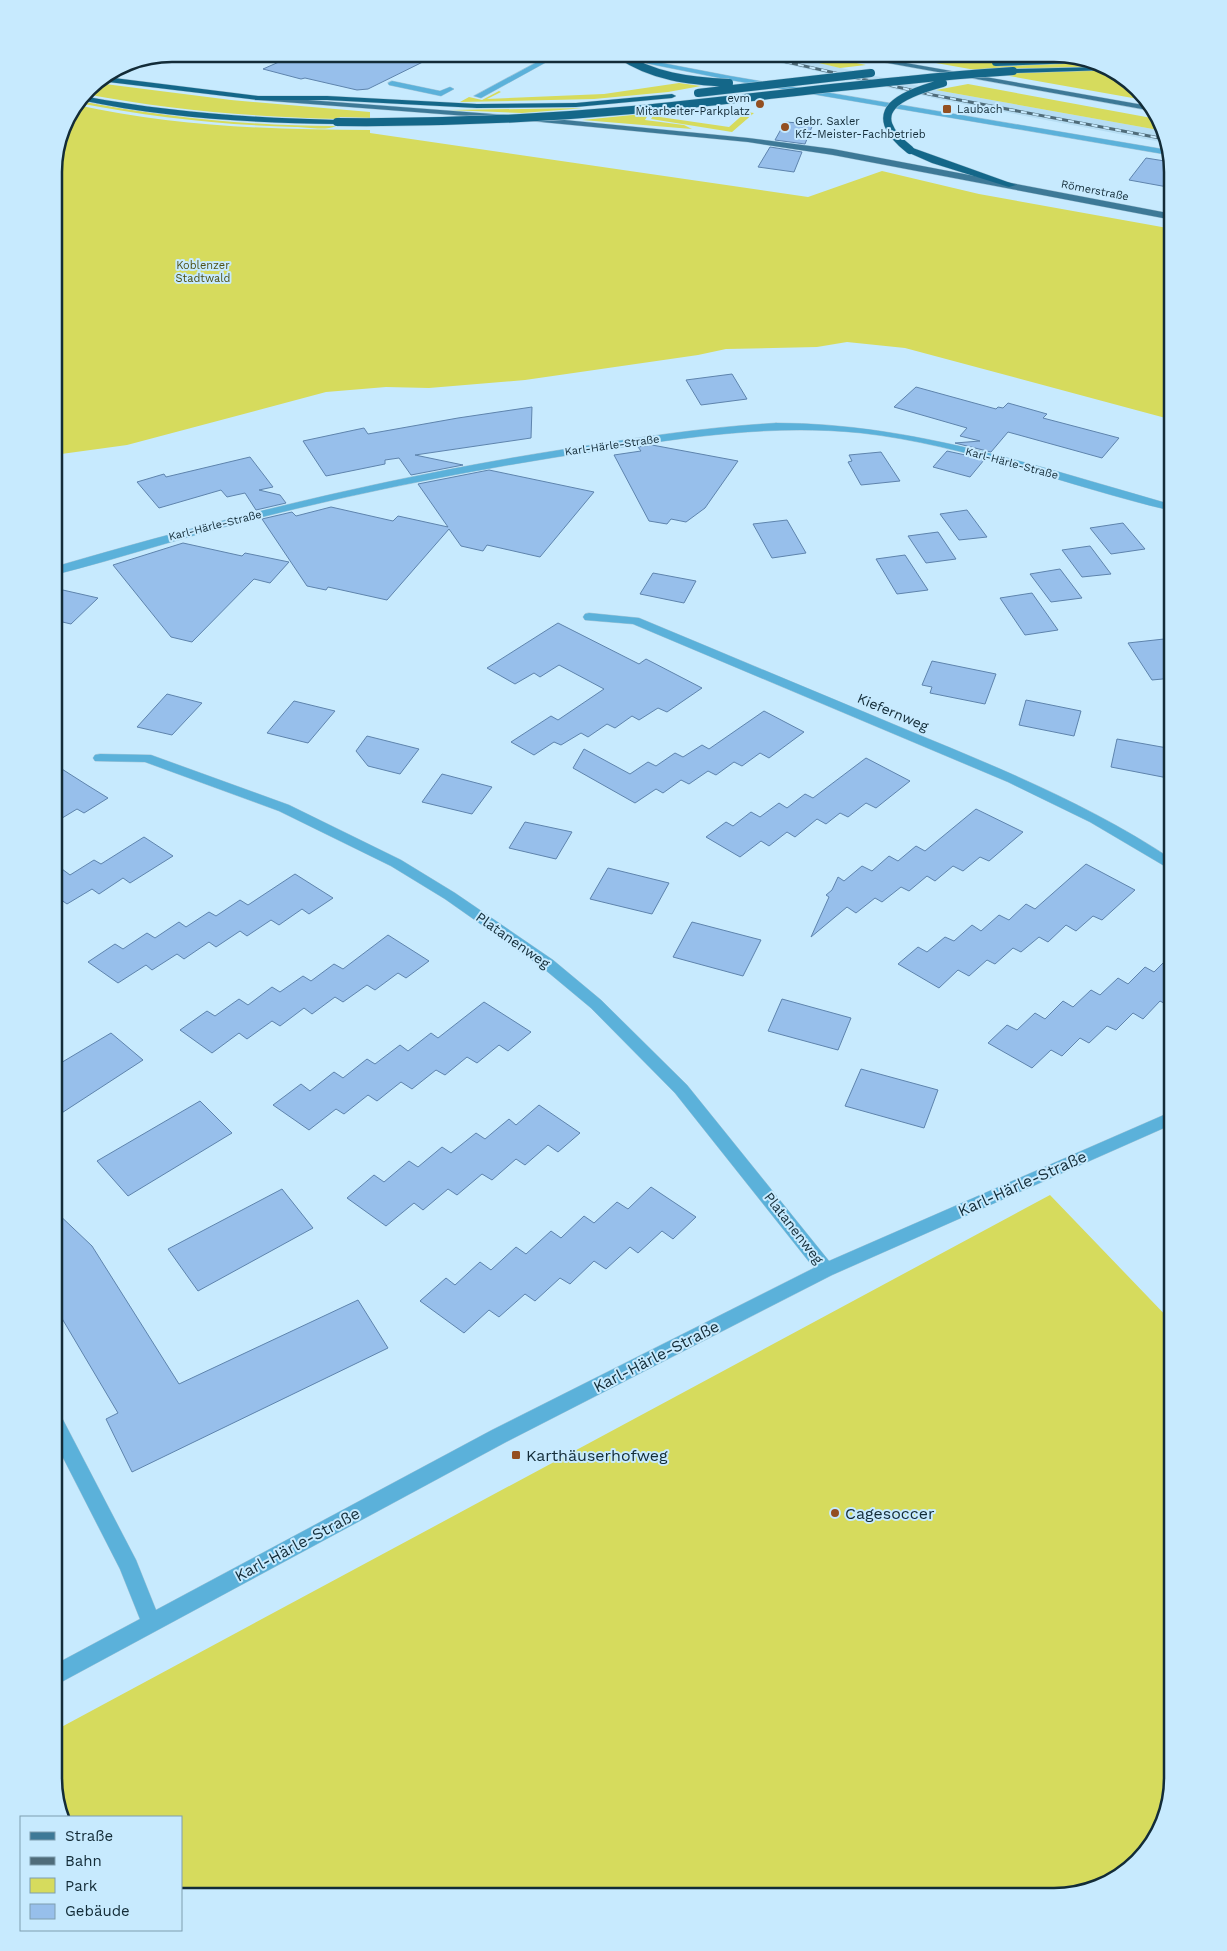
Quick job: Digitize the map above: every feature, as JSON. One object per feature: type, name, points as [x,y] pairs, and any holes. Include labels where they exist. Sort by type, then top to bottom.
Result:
[{"type":"highway","points":[[634,63],[641,67],[683,79],[726,83],[788,82]]},
{"type":"highway","points":[[888,71],[959,65]]},
{"type":"highway","points":[[91,99],[199,116],[337,122],[485,120],[590,114],[924,78],[1014,71],[1093,69]]},
{"type":"highway","points":[[1012,185],[935,161],[910,150],[893,138],[886,124],[889,110],[901,99],[932,86],[1014,71]]},
{"type":"highway","points":[[690,94],[879,72]]},
{"type":"highway","points":[[113,80],[258,98],[327,98],[430,105],[591,104],[681,95]]},
{"type":"main road","points":[[891,63],[1144,109]]},
{"type":"main road","name":"Römerstraße","points":[[258,98],[612,126],[690,137],[717,137],[850,155],[1164,215]]},
{"type":"street","points":[[478,96],[540,63]]},
{"type":"street","points":[[649,63],[720,77],[1162,152]]},
{"type":"street","points":[[392,83],[441,94],[450,89]]},
{"type":"street","name":"Karl-Härle-Straße","points":[[63,568],[170,536],[370,488],[518,459],[743,427],[838,428],[894,434],[948,445],[1164,505]]},
{"type":"street","name":"Kiefernweg","points":[[589,617],[635,621],[1013,779],[1073,806],[1130,837],[1164,860]]},
{"type":"street","name":"Platanenweg","points":[[100,758],[146,758],[300,815],[396,862],[450,896],[548,964],[596,1004],[681,1089],[826,1270]]},
{"type":"street","name":"Karl-Härle-Straße","points":[[63,1671],[492,1439],[826,1270],[1164,1121]]},
{"type":"street","points":[[63,1439],[129,1566],[151,1622]]},
{"type":"shaded area","points":[[780,63],[820,63],[936,90],[1156,129],[1160,142],[942,100]]},
{"type":"green space","points":[[819,63],[857,63],[866,65],[840,68]]},
{"type":"green space","points":[[936,63],[1062,63],[1076,65],[1090,68],[1116,81],[1135,98]]},
{"type":"green space","points":[[679,83],[701,86],[668,92],[594,99],[460,102],[469,97],[482,100],[499,91],[501,92],[487,99],[604,94]]},
{"type":"green space","points":[[107,84],[231,100],[370,112],[370,118],[340,117],[339,119],[243,114],[94,96]]},
{"type":"green space","points":[[968,84],[1150,118],[1156,129],[936,90]]},
{"type":"green space","points":[[88,102],[207,120],[336,126],[316,128],[240,124],[186,120],[86,104]]},
{"type":"green space","name":"Koblenzer Stadtwald","points":[[85,106],[149,118],[222,125],[259,128],[370,130],[370,133],[808,197],[882,171],[979,194],[1164,227],[1164,418],[905,348],[847,342],[817,347],[726,349],[698,355],[525,380],[429,388],[386,387],[326,392],[127,445],[63,454],[63,158],[71,131]]},
{"type":"green space","points":[[586,108],[522,113],[448,110]]},
{"type":"green space","points":[[746,112],[754,113],[732,132],[651,119],[653,116],[729,127]]},
{"type":"green space","points":[[648,115],[645,120],[684,125],[692,129],[582,120]]},
{"type":"green space","points":[[1050,1195],[1164,1314],[1164,1793],[1156,1820],[1142,1845],[1121,1866],[1090,1883],[1062,1888],[182,1888],[182,1816],[69,1816],[63,1786],[63,1726]]},
{"type":"building","points":[[277,63],[421,63],[368,89],[357,90],[263,69]]},
{"type":"building","points":[[785,122],[813,124],[805,144],[775,140]]},
{"type":"building","points":[[770,147],[802,152],[794,172],[758,167]]},
{"type":"building","points":[[1146,158],[1163,161],[1164,186],[1129,180]]},
{"type":"building","points":[[732,374],[747,399],[701,405],[686,380]]},
{"type":"building","points":[[916,387],[996,409],[998,407],[1003,408],[1008,403],[1047,414],[1043,418],[1119,438],[1102,458],[1008,432],[991,452],[955,443],[980,441],[960,436],[967,428],[894,407]]},
{"type":"building","points":[[532,407],[531,438],[415,455],[463,465],[411,475],[399,458],[385,460],[385,464],[326,476],[303,441],[364,428],[368,434]]},
{"type":"building","points":[[652,445],[738,461],[705,508],[686,522],[671,519],[667,524],[649,521],[614,455],[641,451],[638,447]]},
{"type":"building","points":[[947,451],[984,460],[970,477],[933,467]]},
{"type":"building","points":[[881,452],[900,481],[861,485],[848,462],[852,461],[849,455]]},
{"type":"building","points":[[250,457],[273,487],[259,490],[280,495],[286,503],[256,510],[245,493],[227,497],[221,490],[159,508],[137,482],[164,474],[166,477]]},
{"type":"building","points":[[489,470],[594,492],[540,557],[487,545],[483,551],[461,546],[449,529],[387,600],[328,587],[326,590],[307,586],[262,519],[292,512],[296,516],[331,507],[393,521],[398,516],[448,527],[418,484]]},
{"type":"building","points":[[967,510],[987,537],[959,540],[940,514]]},
{"type":"building","points":[[787,520],[806,553],[772,558],[753,524]]},
{"type":"building","points":[[1123,523],[1145,549],[1111,554],[1090,528]]},
{"type":"building","points":[[938,532],[956,559],[926,563],[908,536]]},
{"type":"building","points":[[183,543],[242,556],[245,553],[289,562],[270,583],[254,579],[192,642],[171,637],[113,565]]},
{"type":"building","points":[[1090,546],[1111,574],[1082,577],[1062,550]]},
{"type":"building","points":[[905,555],[928,590],[897,594],[876,559]]},
{"type":"building","points":[[1060,569],[1082,598],[1051,602],[1030,574]]},
{"type":"building","points":[[653,573],[696,581],[684,603],[640,594]]},
{"type":"building","points":[[63,590],[98,598],[71,624],[63,622]]},
{"type":"building","points":[[1032,593],[1058,630],[1025,635],[1000,598]]},
{"type":"building","points":[[558,623],[639,664],[646,659],[702,688],[667,712],[658,708],[639,720],[632,716],[615,728],[607,724],[588,737],[581,733],[561,745],[554,742],[534,755],[511,742],[551,716],[558,720],[604,689],[559,665],[540,677],[534,673],[515,684],[487,668]]},
{"type":"building","points":[[1164,639],[1164,679],[1152,680],[1128,643]]},
{"type":"building","points":[[932,661],[996,674],[985,704],[930,693],[932,687],[922,685]]},
{"type":"building","points":[[167,694],[202,703],[172,735],[137,727]]},
{"type":"building","points":[[1026,700],[1081,711],[1074,736],[1019,725]]},
{"type":"building","points":[[294,701],[335,711],[308,743],[267,733]]},
{"type":"building","points":[[764,711],[804,732],[769,758],[760,753],[742,766],[734,762],[716,775],[708,771],[689,784],[681,780],[663,793],[656,789],[635,803],[573,768],[584,749],[630,774],[648,762],[656,766],[675,753],[683,757],[702,745],[709,749]]},
{"type":"building","points":[[367,736],[419,749],[400,774],[368,766],[356,751]]},
{"type":"building","points":[[1117,739],[1164,747],[1164,777],[1111,767]]},
{"type":"building","points":[[866,758],[910,781],[876,808],[866,803],[848,817],[840,813],[826,824],[817,819],[795,837],[787,832],[769,846],[761,841],[740,857],[706,837],[726,822],[733,826],[751,812],[760,817],[779,803],[787,808],[805,794],[813,798]]},
{"type":"building","points":[[63,770],[108,798],[84,813],[77,809],[63,818]]},
{"type":"building","points":[[442,774],[492,787],[472,814],[422,802]]},
{"type":"building","points":[[976,809],[1023,832],[989,861],[980,857],[963,871],[953,866],[935,881],[927,876],[909,891],[901,887],[882,902],[875,898],[856,913],[847,907],[811,937],[829,897],[826,895],[832,890],[838,877],[844,881],[862,866],[872,871],[889,856],[898,861],[916,846],[925,851]]},
{"type":"building","points":[[525,822],[572,832],[556,859],[509,848]]},
{"type":"building","points":[[144,837],[173,856],[130,883],[123,878],[99,894],[92,889],[67,904],[63,901],[63,870],[70,875],[94,860],[101,864]]},
{"type":"building","points":[[1086,864],[1135,890],[1102,920],[1093,916],[1076,931],[1066,925],[1048,942],[1039,937],[1021,952],[1013,948],[995,964],[987,960],[969,976],[958,970],[939,988],[898,964],[918,947],[927,952],[945,937],[954,941],[972,925],[981,931],[999,915],[1009,920],[1026,904],[1035,909]]},
{"type":"building","points":[[608,868],[669,883],[652,914],[590,899]]},
{"type":"building","points":[[295,874],[333,898],[309,914],[302,909],[279,925],[271,920],[247,936],[240,931],[216,947],[209,942],[184,959],[177,954],[152,970],[146,965],[118,983],[88,962],[115,944],[123,949],[147,933],[155,938],[179,922],[186,927],[209,912],[216,916],[240,900],[248,905]]},
{"type":"building","points":[[692,922],[761,940],[743,976],[673,957]]},
{"type":"building","points":[[388,935],[429,961],[406,978],[398,973],[375,990],[367,985],[343,1002],[335,997],[312,1014],[304,1008],[280,1026],[272,1021],[247,1039],[239,1033],[212,1053],[180,1030],[207,1011],[215,1016],[239,999],[248,1005],[272,987],[280,992],[303,976],[311,981],[334,964],[343,969]]},
{"type":"building","points":[[1164,962],[1164,1003],[1160,1001],[1143,1019],[1133,1013],[1116,1030],[1107,1026],[1089,1043],[1080,1038],[1062,1056],[1051,1050],[1032,1068],[988,1043],[1007,1025],[1017,1030],[1035,1013],[1045,1019],[1063,1001],[1073,1007],[1091,990],[1100,995],[1118,978],[1128,984],[1145,967],[1154,972]]},
{"type":"building","points":[[782,999],[851,1018],[838,1050],[768,1031]]},
{"type":"building","points":[[484,1002],[531,1032],[508,1051],[499,1045],[477,1063],[467,1057],[445,1075],[436,1070],[412,1089],[401,1082],[377,1101],[368,1095],[344,1114],[336,1109],[309,1130],[273,1105],[301,1084],[310,1091],[334,1072],[343,1078],[367,1059],[375,1064],[400,1045],[408,1051],[431,1033],[438,1038]]},
{"type":"building","points":[[111,1033],[143,1060],[63,1112],[63,1062]]},
{"type":"building","points":[[861,1069],[938,1090],[924,1128],[845,1106]]},
{"type":"building","points":[[200,1101],[232,1133],[128,1196],[97,1161]]},
{"type":"building","points":[[539,1105],[580,1133],[558,1152],[548,1145],[525,1165],[516,1159],[492,1180],[482,1174],[457,1195],[448,1189],[423,1210],[414,1203],[386,1226],[347,1198],[374,1175],[384,1182],[409,1161],[418,1167],[442,1147],[451,1153],[476,1133],[485,1139],[509,1119],[516,1125]]},
{"type":"building","points":[[651,1187],[696,1217],[673,1239],[662,1231],[638,1253],[630,1247],[606,1269],[594,1261],[570,1284],[560,1278],[535,1301],[525,1294],[499,1317],[489,1310],[464,1333],[420,1301],[446,1278],[455,1285],[480,1262],[491,1270],[516,1247],[526,1254],[551,1231],[561,1238],[584,1216],[594,1223],[617,1202],[628,1209]]},
{"type":"building","points":[[282,1189],[313,1228],[198,1291],[168,1249]]},
{"type":"building","points":[[63,1219],[92,1246],[179,1384],[358,1300],[388,1348],[132,1472],[106,1419],[118,1413],[63,1320]]},
{"type":"railway","points":[[791,63],[933,95],[1159,138]]},
{"type":"place","name":"evm Mitarbeiter-Parkplatz","points":[[760,104]]},
{"type":"place","name":"Laubach","points":[[947,109]]},
{"type":"place","name":"Gebr. Saxler Kfz-Meister-Fachbetrieb","points":[[785,127]]},
{"type":"place","name":"Karthäuserhofweg","points":[[516,1455]]},
{"type":"place","name":"Cagesoccer","points":[[835,1513]]}]
